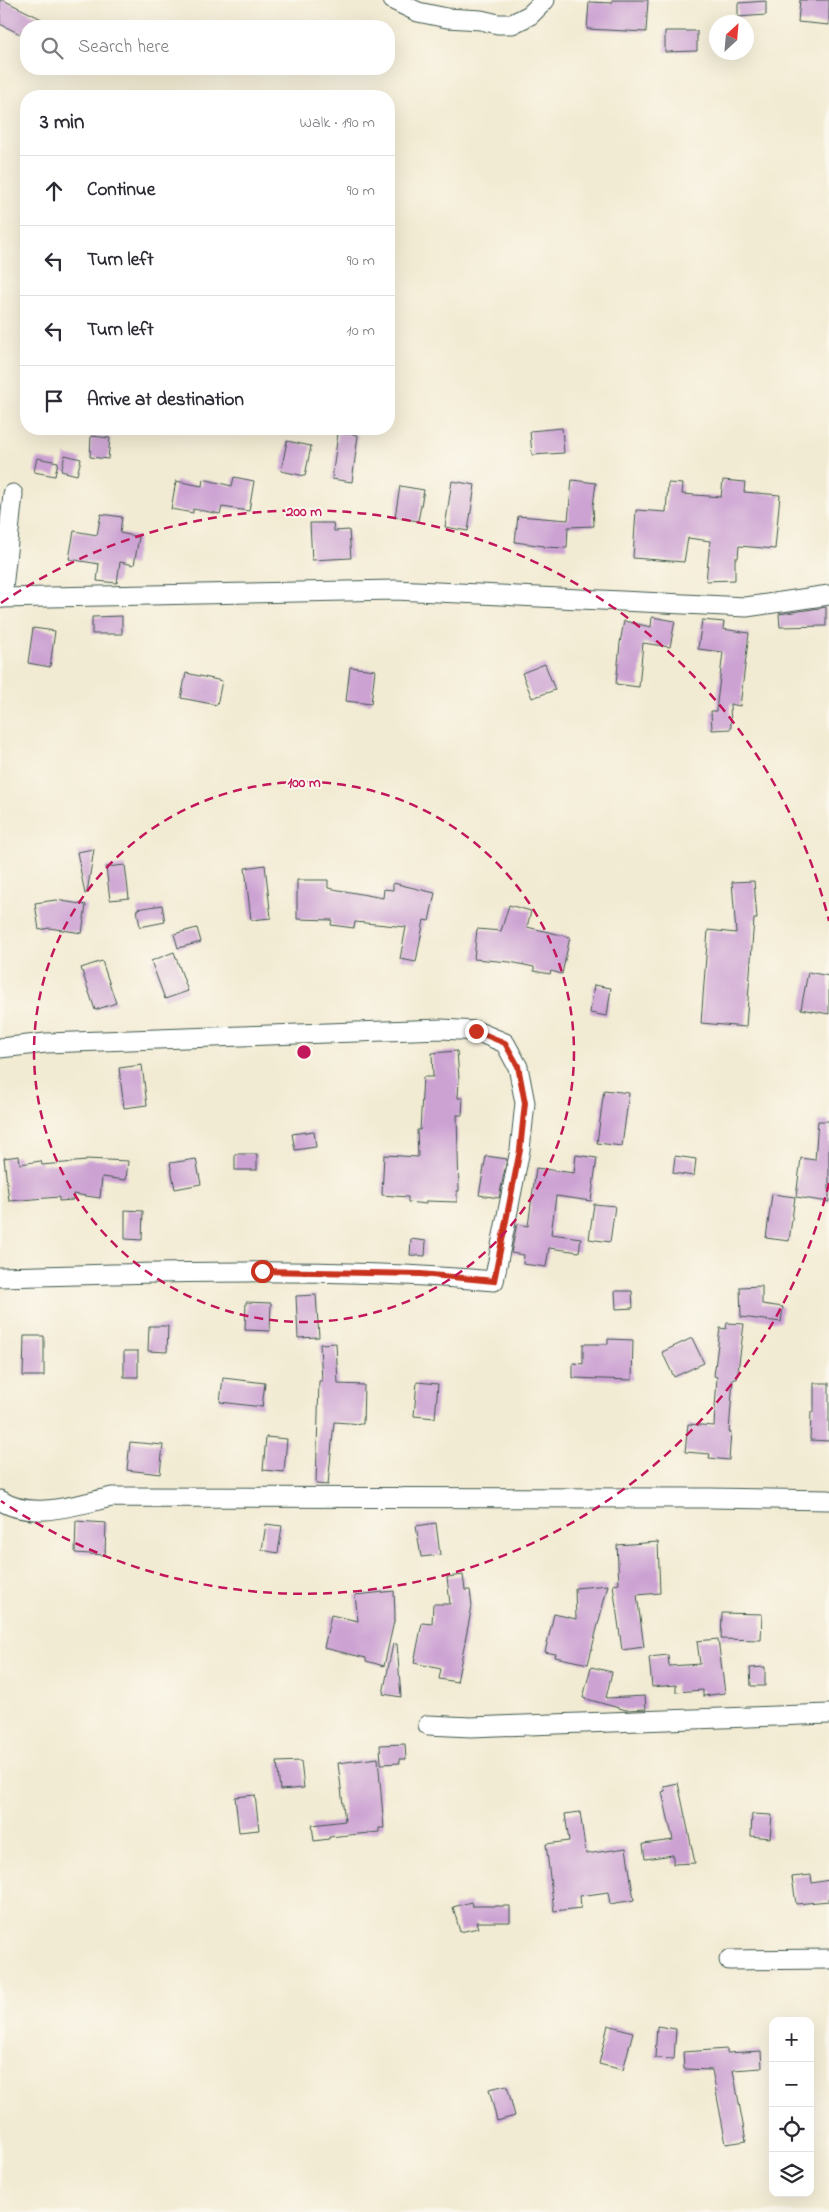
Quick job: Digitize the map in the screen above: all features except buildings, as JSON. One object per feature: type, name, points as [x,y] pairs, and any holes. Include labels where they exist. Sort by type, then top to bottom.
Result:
[{"type":"street","points":[[393,0],[418,12],[498,24],[512,24],[530,14],[545,0]]},
{"type":"street","points":[[13,494],[1,598],[395,590],[746,607],[829,595]]},
{"type":"street","points":[[0,1048],[46,1043],[432,1030],[476,1031],[505,1043],[518,1066],[525,1103],[520,1150],[494,1281],[421,1274],[262,1271],[0,1277],[0,1272]]},
{"type":"street","points":[[0,1500],[7,1504],[39,1511],[112,1497],[710,1498],[829,1500]]},
{"type":"street","points":[[428,1726],[481,1727],[829,1714]]},
{"type":"street","points":[[729,1960],[829,1959]]},
{"type":"route","points":[[262,1271],[421,1274],[494,1281],[520,1150],[525,1103],[518,1066],[505,1043],[476,1031]]}]
